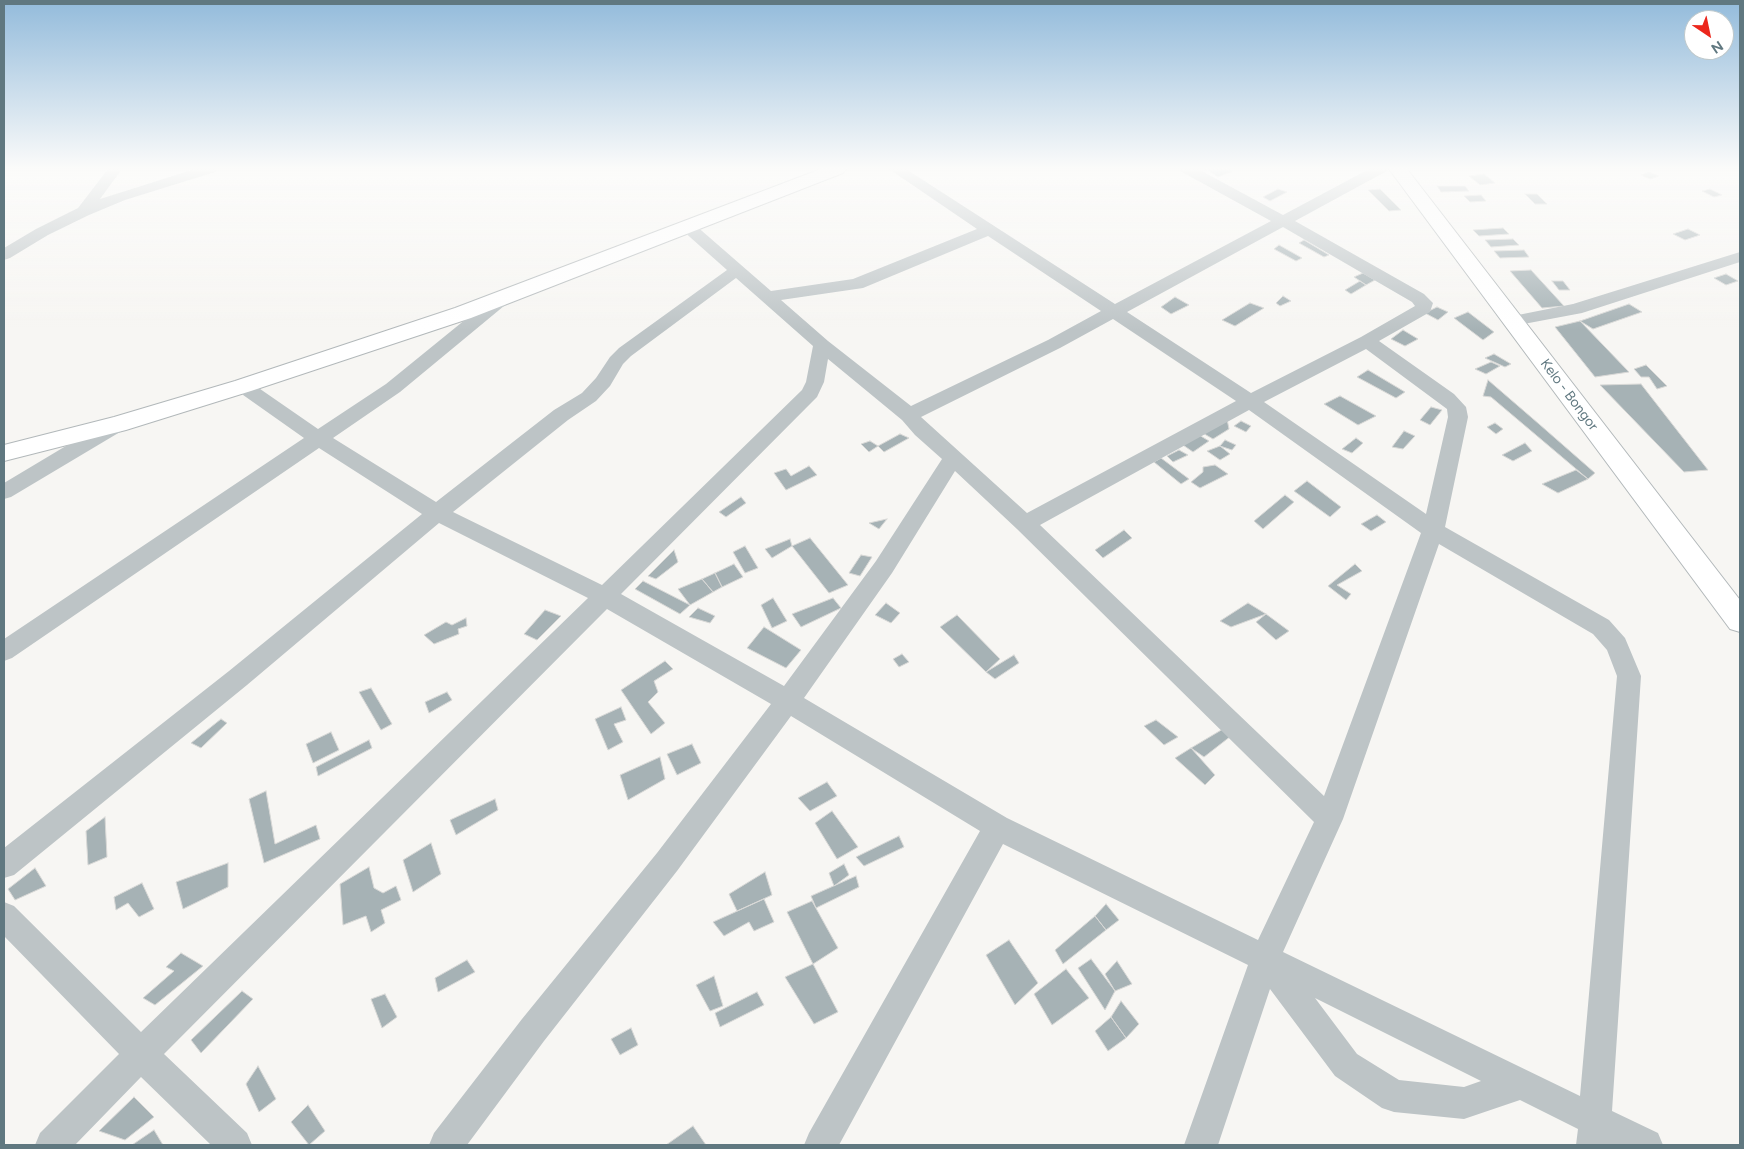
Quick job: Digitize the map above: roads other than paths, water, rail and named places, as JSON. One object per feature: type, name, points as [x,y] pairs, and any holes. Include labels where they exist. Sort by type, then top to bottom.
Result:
[{"type":"highway","points":[[4,453],[118,424],[243,386],[463,313],[699,223]]},
{"type":"highway","name":"Kelo - Bongor","points":[[1439,223],[1740,621]]},
{"type":"street","points":[[4,254],[61,223]]},
{"type":"street","points":[[978,223],[1114,310],[1250,401],[1433,530],[1601,627],[1617,645],[1629,676],[1594,1133]]},
{"type":"street","points":[[909,415],[1046,348],[1280,223]]},
{"type":"street","points":[[1025,523],[1250,401],[1367,341],[1424,308],[1424,303],[1286,223]]},
{"type":"street","points":[[688,227],[822,345],[909,415],[952,459],[1025,523],[1329,819]]},
{"type":"street","points":[[768,297],[857,284],[989,230]]},
{"type":"street","points":[[1513,321],[1576,309],[1740,257]]},
{"type":"street","points":[[4,865],[238,678],[437,513],[560,415],[589,397],[603,382],[616,361],[625,352],[737,270]]},
{"type":"street","points":[[4,651],[319,440],[393,388],[504,297]]},
{"type":"street","points":[[1201,1145],[1265,958],[1329,819],[1433,530],[1458,417],[1456,408],[1447,398],[1367,341]]},
{"type":"street","points":[[52,1145],[141,1054],[810,393],[815,382],[822,345]]},
{"type":"street","points":[[243,386],[319,440],[437,513],[604,596],[788,701],[998,827],[1521,1084],[1594,1133],[1646,1145]]},
{"type":"street","points":[[4,492],[118,424]]},
{"type":"street","points":[[446,1145],[532,1030],[667,862],[788,701],[884,567],[952,459]]},
{"type":"street","points":[[821,1145],[998,827]]},
{"type":"street","points":[[4,916],[141,1054],[235,1145]]},
{"type":"street","points":[[1265,958],[1346,1065],[1394,1096],[1464,1103],[1521,1084]]}]
